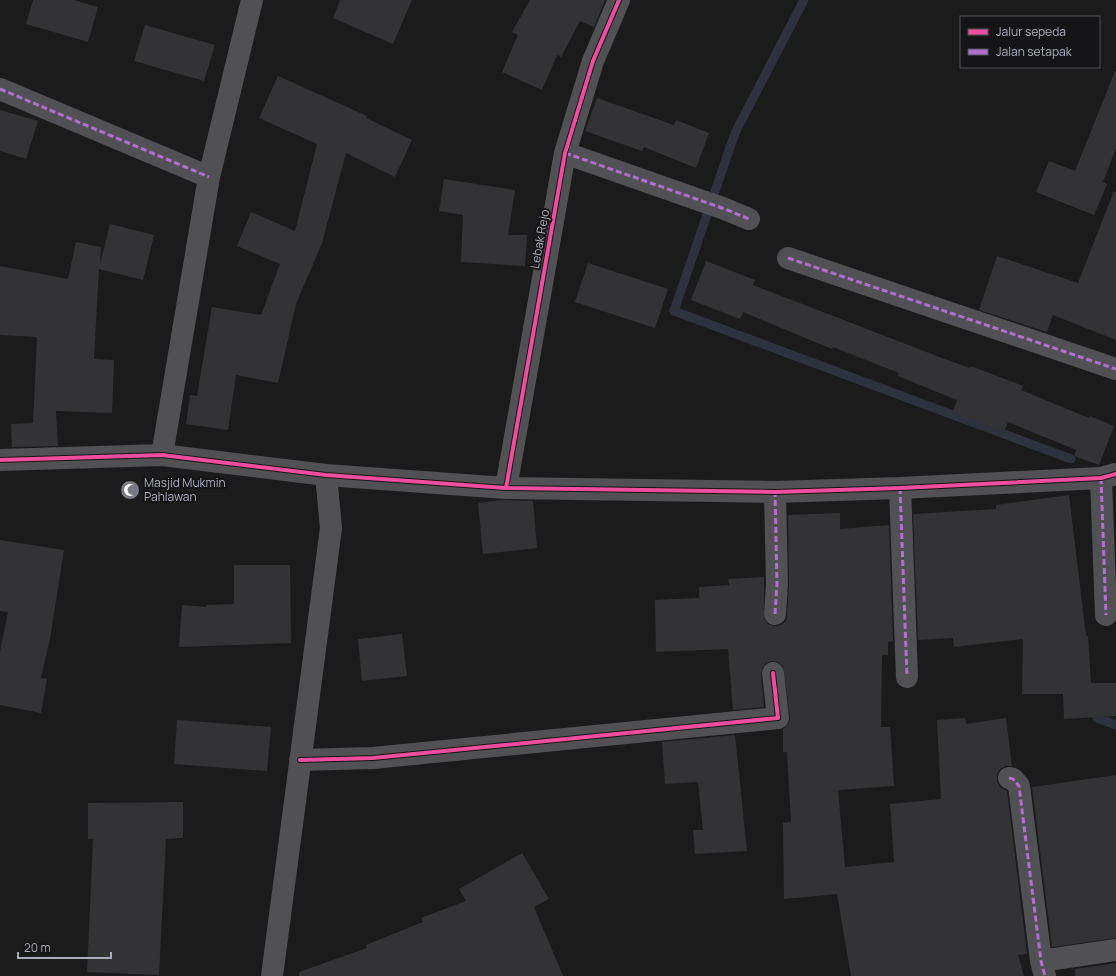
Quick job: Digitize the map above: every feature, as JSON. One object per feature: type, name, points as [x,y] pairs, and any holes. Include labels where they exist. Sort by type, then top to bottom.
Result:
[{"type":"street","points":[[162,455],[209,177],[252,0]]},
{"type":"street","name":"Lebak Rejo","points":[[506,488],[565,153],[593,62],[619,0]]},
{"type":"street","points":[[0,89],[209,177]]},
{"type":"street","points":[[565,153],[725,209],[749,219]]},
{"type":"street","points":[[788,258],[1116,369]]},
{"type":"street","points":[[0,460],[162,455],[326,475],[506,488],[775,492],[900,488],[1109,476],[1106,615]]},
{"type":"street","points":[[272,976],[331,528],[326,475]]},
{"type":"street","points":[[900,488],[907,677]]},
{"type":"street","points":[[775,492],[775,614]]},
{"type":"street","points":[[300,760],[373,758],[778,718],[773,673]]},
{"type":"street","points":[[1009,778],[1013,779],[1019,786],[1043,969],[1116,950]]},
{"type":"building","points":[[33,0],[74,0],[98,7],[88,42],[26,24]]},
{"type":"building","points":[[340,0],[412,0],[393,44],[333,18]]},
{"type":"building","points":[[530,0],[605,0],[594,27],[580,21],[561,57],[557,55],[542,90],[502,72],[518,35],[512,32]]},
{"type":"building","points":[[145,25],[215,45],[204,81],[134,61]]},
{"type":"building","points":[[1115,71],[1116,148],[1103,182],[1107,184],[1094,215],[1036,192],[1049,161],[1075,171]]},
{"type":"building","points":[[278,76],[367,116],[366,118],[412,140],[395,177],[346,153],[322,243],[296,304],[278,383],[236,375],[228,430],[186,424],[190,395],[197,396],[212,307],[261,315],[280,264],[237,246],[251,212],[295,231],[317,144],[259,118]]},
{"type":"building","points":[[597,98],[674,125],[676,120],[709,133],[696,168],[644,147],[642,151],[585,131]]},
{"type":"building","points":[[0,110],[38,121],[26,159],[0,151]]},
{"type":"building","points":[[444,179],[515,190],[508,235],[527,235],[525,266],[461,262],[463,215],[439,211]]},
{"type":"building","points":[[1114,191],[1116,192],[1116,340],[1053,315],[1047,332],[979,310],[997,256],[1078,283]]},
{"type":"building","points":[[110,224],[154,235],[143,280],[99,269],[94,359],[114,360],[112,413],[56,411],[58,446],[12,447],[11,424],[33,423],[37,337],[0,335],[0,266],[68,279],[76,242],[101,247],[100,264]]},
{"type":"building","points":[[706,261],[755,280],[753,285],[942,358],[970,368],[971,366],[1023,386],[1021,390],[1089,418],[1090,416],[1114,426],[1099,465],[1074,456],[1076,450],[1008,422],[1004,432],[953,412],[957,400],[898,376],[899,373],[833,347],[832,349],[743,312],[740,319],[691,300]]},
{"type":"building","points":[[588,263],[668,289],[655,328],[575,302]]},
{"type":"building","points":[[1069,495],[1086,636],[1088,636],[1091,683],[1116,683],[1116,716],[1064,719],[1063,694],[1022,694],[1023,639],[954,647],[953,638],[918,640],[913,514],[996,509],[996,505]]},
{"type":"building","points":[[504,500],[533,501],[537,548],[483,554],[478,503]]},
{"type":"building","points":[[840,513],[840,529],[889,525],[893,641],[888,642],[888,655],[882,655],[881,727],[890,727],[894,786],[838,790],[845,867],[894,862],[890,804],[941,799],[937,720],[965,718],[966,724],[1006,718],[1012,766],[1006,766],[1000,769],[997,775],[997,781],[1000,787],[1007,791],[1027,954],[1018,955],[1024,976],[851,976],[837,894],[784,899],[783,823],[791,822],[787,752],[783,752],[783,729],[789,723],[790,717],[783,666],[778,662],[772,661],[766,663],[762,668],[761,674],[764,707],[733,710],[728,649],[656,652],[655,600],[699,598],[699,587],[729,585],[728,579],[764,577],[764,619],[768,624],[774,626],[781,625],[786,621],[789,585],[788,515]]},
{"type":"building","points":[[0,540],[64,550],[50,639],[41,678],[47,679],[41,713],[0,705],[0,651],[8,612],[0,611]]},
{"type":"building","points":[[234,565],[290,565],[291,643],[179,647],[182,605],[206,607],[206,605],[234,604]]},
{"type":"building","points":[[402,634],[407,676],[362,681],[358,639]]},
{"type":"building","points":[[177,720],[271,727],[267,771],[174,764]]},
{"type":"building","points":[[735,735],[747,851],[695,854],[693,830],[703,830],[698,782],[665,784],[662,742]]},
{"type":"building","points":[[1116,775],[1116,938],[1052,947],[1032,787]]},
{"type":"building","points":[[183,802],[183,838],[166,839],[159,975],[87,972],[93,839],[88,839],[88,803]]},
{"type":"building","points":[[522,853],[549,899],[534,907],[563,976],[299,976],[299,972],[367,948],[366,945],[423,922],[421,918],[466,901],[459,889]]},
{"type":"building","points":[[1116,963],[1116,976],[1075,976],[1075,969]]},
{"type":"waterway","points":[[804,0],[735,133],[674,311],[1071,459]]},
{"type":"waterway","points":[[1097,718],[1116,725]]},
{"type":"marked path","points":[[0,89],[209,177]]},
{"type":"marked path","points":[[565,153],[725,209],[749,219]]},
{"type":"marked path","points":[[788,258],[1116,369]]},
{"type":"marked path","points":[[1101,478],[1106,615]]},
{"type":"marked path","points":[[900,488],[907,677]]},
{"type":"marked path","points":[[775,492],[777,584],[775,614]]},
{"type":"marked path","points":[[1009,778],[1013,779],[1019,786],[1041,961],[1045,976]]},
{"type":"cycle path","points":[[506,488],[565,153],[593,61],[619,0]]},
{"type":"cycle path","points":[[0,460],[162,455],[326,475],[506,488],[775,492],[900,488],[1101,478],[1116,474]]},
{"type":"cycle path","points":[[300,760],[373,758],[778,718],[773,673]]},
{"type":"place","name":"Masjid Mukmin Pahlawan","points":[[130,490]]}]
